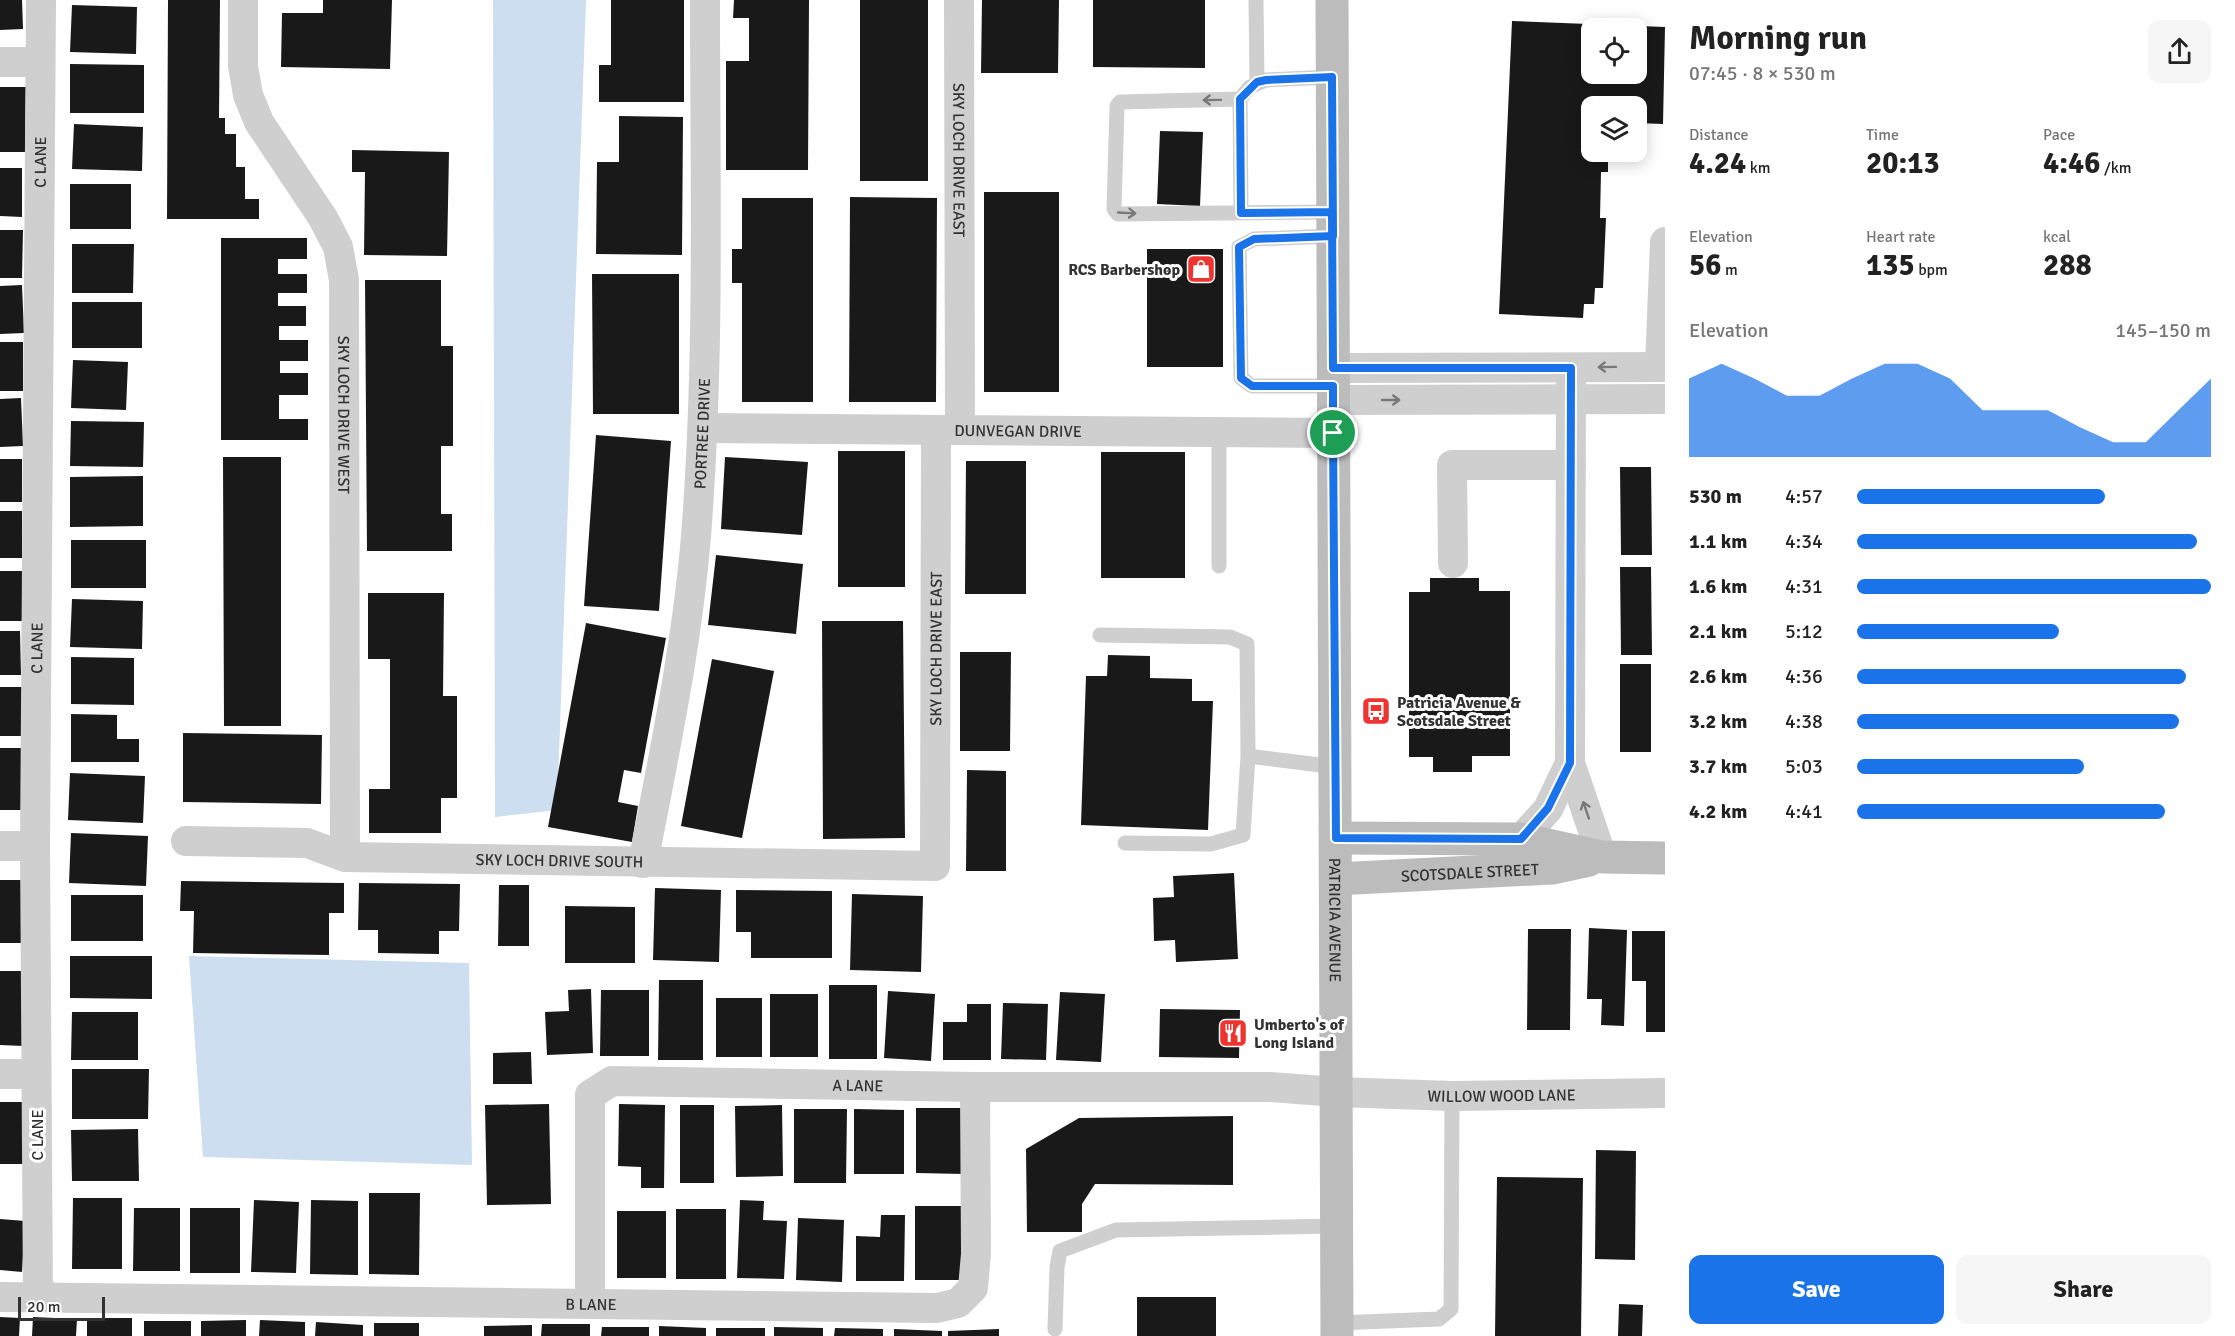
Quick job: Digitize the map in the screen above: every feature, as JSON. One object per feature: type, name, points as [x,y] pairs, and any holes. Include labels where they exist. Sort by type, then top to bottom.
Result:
[{"type":"street","name":"C LANE","points":[[38,1298],[35,846],[41,0]]},
{"type":"street","name":"SKY LOCH DRIVE WEST","points":[[243,0],[243,66],[248,95],[259,123],[338,247],[344,280],[345,857]]},
{"type":"street","name":"PORTREE DRIVE","points":[[643,863],[671,719],[685,631],[696,537],[706,357],[705,0]]},
{"type":"street","name":"SKY LOCH DRIVE EAST","points":[[935,867],[959,0]]},
{"type":"street","name":"PATRICIA AVENUE","points":[[1332,0],[1337,1329]]},
{"type":"street","points":[[0,62],[40,62]]},
{"type":"street","points":[[1333,385],[1571,368],[1662,366],[1665,242]]},
{"type":"street","points":[[1571,368],[1570,763],[1602,857]]},
{"type":"street","points":[[1333,385],[1571,400],[1665,399]]},
{"type":"street","name":"DUNVEGAN DRIVE","points":[[703,428],[1333,433]]},
{"type":"street","points":[[1453,563],[1452,465],[1571,465]]},
{"type":"street","points":[[1521,839],[1548,808],[1570,763]]},
{"type":"street","name":"SCOTSDALE STREET","points":[[1336,838],[1521,839],[1602,857],[1665,858]]},
{"type":"street","name":"SKY LOCH DRIVE SOUTH","points":[[186,841],[307,843],[345,857],[935,867]]},
{"type":"street","points":[[0,846],[35,846]]},
{"type":"street","name":"SCOTSDALE STREET","points":[[1336,879],[1552,868],[1602,857]]},
{"type":"street","points":[[0,1074],[36,1074]]},
{"type":"street","name":"A LANE","points":[[590,1303],[590,1095],[612,1081],[975,1087],[1270,1087],[1337,1092]]},
{"type":"street","name":"B LANE","points":[[0,1297],[938,1308],[958,1303],[973,1288],[976,1254],[975,1087]]},
{"type":"street","name":"WILLOW WOOD LANE","points":[[1337,1092],[1452,1096],[1665,1093]]},
{"type":"lane","points":[[1256,0],[1257,82]]},
{"type":"lane","points":[[1332,77],[1257,82],[1240,99],[1120,102],[1117,106],[1114,209],[1118,214],[1241,213],[1332,224]]},
{"type":"lane","points":[[1240,99],[1241,213]]},
{"type":"lane","points":[[1332,224],[1254,239],[1239,247],[1241,378],[1252,386],[1333,385]]},
{"type":"lane","points":[[1219,432],[1220,566]]},
{"type":"lane","points":[[1100,635],[1230,637],[1247,644],[1248,756],[1243,835],[1211,844],[1125,843]]},
{"type":"lane","points":[[1248,756],[1336,767]]},
{"type":"lane","points":[[1337,1329],[1439,1319],[1451,1309],[1452,1096]]},
{"type":"lane","points":[[1055,1329],[1057,1267],[1060,1251],[1116,1230],[1337,1226]]},
{"type":"water","points":[[493,0],[586,0],[557,810],[495,817]]},
{"type":"water","points":[[189,956],[469,963],[472,1165],[203,1157]]},
{"type":"building","points":[[0,0],[22,0],[23,29],[0,30]]},
{"type":"building","points":[[168,0],[220,0],[219,118],[225,118],[225,134],[236,134],[236,167],[245,167],[245,199],[259,199],[259,219],[167,219]]},
{"type":"building","points":[[323,0],[392,0],[390,69],[281,67],[282,13],[323,13]]},
{"type":"building","points":[[611,0],[684,0],[684,102],[599,102],[599,65],[611,65]]},
{"type":"building","points":[[734,0],[809,0],[808,170],[726,170],[726,61],[749,61],[749,18],[733,18]]},
{"type":"building","points":[[860,0],[928,0],[928,181],[860,181]]},
{"type":"building","points":[[982,0],[1059,0],[1058,73],[981,73]]},
{"type":"building","points":[[1093,0],[1205,0],[1205,68],[1093,67]]},
{"type":"building","points":[[72,5],[137,7],[136,54],[70,52]]},
{"type":"building","points":[[1512,21],[1581,24],[1581,84],[1647,84],[1647,26],[1665,27],[1663,124],[1647,123],[1647,96],[1581,96],[1581,162],[1608,162],[1608,172],[1601,172],[1600,218],[1606,218],[1603,288],[1595,288],[1594,304],[1584,304],[1583,318],[1499,314]]},
{"type":"building","points":[[70,64],[144,65],[144,113],[70,113]]},
{"type":"building","points":[[0,87],[26,87],[25,152],[0,152]]},
{"type":"building","points":[[619,116],[683,117],[682,255],[596,254],[597,162],[619,162]]},
{"type":"building","points":[[74,124],[143,127],[142,171],[72,169]]},
{"type":"building","points":[[1160,131],[1203,132],[1200,206],[1157,204]]},
{"type":"building","points":[[352,150],[449,152],[447,256],[364,255],[365,172],[352,172]]},
{"type":"building","points":[[0,168],[22,168],[22,217],[0,216]]},
{"type":"building","points":[[70,184],[131,184],[131,229],[70,229]]},
{"type":"building","points":[[984,192],[1059,192],[1059,392],[984,392]]},
{"type":"building","points":[[850,197],[937,198],[936,402],[849,402]]},
{"type":"building","points":[[742,198],[813,198],[813,402],[742,402],[742,283],[732,283],[732,249],[742,249]]},
{"type":"building","points":[[0,230],[23,230],[22,278],[0,278]]},
{"type":"building","points":[[221,238],[307,238],[307,259],[278,259],[278,274],[307,274],[307,293],[278,293],[278,306],[306,306],[306,326],[279,326],[279,340],[308,340],[308,361],[280,361],[280,373],[308,373],[308,395],[279,395],[279,419],[308,419],[308,440],[221,440]]},
{"type":"building","points":[[72,244],[134,244],[133,293],[72,293]]},
{"type":"building","points":[[1147,249],[1223,249],[1223,367],[1147,367]]},
{"type":"building","points":[[592,274],[679,274],[679,414],[593,414]]},
{"type":"building","points":[[365,280],[441,280],[441,346],[453,346],[453,446],[441,446],[441,514],[452,514],[452,551],[367,551]]},
{"type":"building","points":[[22,285],[24,333],[0,334],[0,286]]},
{"type":"building","points":[[72,302],[142,302],[142,348],[72,348]]},
{"type":"building","points":[[0,342],[23,342],[23,391],[0,391]]},
{"type":"building","points":[[73,360],[128,362],[126,410],[71,408]]},
{"type":"building","points":[[21,398],[23,446],[0,447],[0,399]]},
{"type":"building","points":[[71,421],[144,422],[143,467],[70,466]]},
{"type":"building","points":[[596,435],[671,441],[659,611],[584,606]]},
{"type":"building","points":[[838,451],[905,451],[905,587],[838,587]]},
{"type":"building","points":[[1101,452],[1185,452],[1185,578],[1101,578]]},
{"type":"building","points":[[223,457],[281,457],[281,726],[224,726]]},
{"type":"building","points":[[725,457],[808,462],[802,535],[721,529]]},
{"type":"building","points":[[0,459],[22,459],[22,502],[0,502]]},
{"type":"building","points":[[966,461],[1026,461],[1026,594],[965,594]]},
{"type":"building","points":[[1620,467],[1651,467],[1652,555],[1621,555]]},
{"type":"building","points":[[143,476],[143,526],[70,527],[70,477]]},
{"type":"building","points":[[0,511],[22,511],[22,558],[0,558]]},
{"type":"building","points":[[71,540],[146,540],[146,588],[71,588]]},
{"type":"building","points":[[716,555],[803,564],[796,634],[708,625]]},
{"type":"building","points":[[1620,567],[1651,567],[1652,655],[1621,655]]},
{"type":"building","points":[[0,571],[22,571],[22,621],[0,621]]},
{"type":"building","points":[[1430,578],[1479,578],[1479,591],[1510,591],[1510,756],[1472,756],[1472,772],[1433,772],[1433,757],[1409,757],[1409,592],[1430,592]]},
{"type":"building","points":[[368,593],[444,593],[443,696],[457,696],[457,798],[441,798],[441,833],[369,833],[369,789],[390,789],[390,659],[368,659]]},
{"type":"building","points":[[72,599],[143,601],[142,649],[70,647]]},
{"type":"building","points":[[822,621],[903,621],[905,838],[823,839]]},
{"type":"building","points":[[586,623],[666,638],[641,773],[624,770],[618,802],[638,806],[632,842],[548,827]]},
{"type":"building","points":[[0,631],[20,631],[21,675],[0,675]]},
{"type":"building","points":[[960,652],[1011,652],[1010,751],[960,751]]},
{"type":"building","points":[[1108,655],[1150,656],[1150,678],[1192,679],[1192,701],[1213,701],[1208,830],[1081,825],[1086,676],[1107,676]]},
{"type":"building","points":[[71,657],[134,658],[134,705],[71,704]]},
{"type":"building","points":[[712,659],[774,671],[742,838],[681,826]]},
{"type":"building","points":[[1620,664],[1651,664],[1651,752],[1620,752]]},
{"type":"building","points":[[0,687],[23,687],[24,736],[0,736]]},
{"type":"building","points":[[71,714],[117,715],[117,739],[139,739],[139,762],[71,762]]},
{"type":"building","points":[[183,733],[322,735],[321,804],[183,802]]},
{"type":"building","points":[[0,748],[23,748],[23,810],[0,810]]},
{"type":"building","points":[[967,770],[1006,771],[1006,871],[966,871]]},
{"type":"building","points":[[70,773],[145,776],[143,823],[68,820]]},
{"type":"building","points":[[71,833],[148,836],[146,886],[69,883]]},
{"type":"building","points":[[1234,873],[1238,959],[1176,962],[1175,940],[1154,941],[1153,898],[1174,897],[1173,876]]},
{"type":"building","points":[[0,880],[26,880],[25,943],[0,943]]},
{"type":"building","points":[[181,881],[344,883],[344,913],[329,913],[329,955],[193,953],[194,911],[180,911]]},
{"type":"building","points":[[359,883],[460,884],[459,931],[439,931],[439,954],[378,953],[378,930],[358,930]]},
{"type":"building","points":[[499,885],[529,885],[529,946],[498,946]]},
{"type":"building","points":[[655,888],[721,890],[719,962],[653,960]]},
{"type":"building","points":[[736,890],[832,891],[832,958],[751,958],[751,932],[736,932]]},
{"type":"building","points":[[852,894],[923,896],[921,972],[850,970]]},
{"type":"building","points":[[71,895],[143,895],[143,941],[71,941]]},
{"type":"building","points":[[565,906],[635,907],[635,963],[565,963]]},
{"type":"building","points":[[1589,928],[1627,930],[1624,1026],[1601,1025],[1602,999],[1587,999]]},
{"type":"building","points":[[1528,929],[1571,929],[1570,1030],[1527,1030]]},
{"type":"building","points":[[1632,931],[1665,931],[1665,1032],[1646,1032],[1646,981],[1632,981]]},
{"type":"building","points":[[70,956],[152,956],[152,999],[70,998]]},
{"type":"building","points":[[0,971],[23,971],[23,1046],[0,1045]]},
{"type":"building","points":[[659,980],[703,980],[703,1060],[658,1060]]},
{"type":"building","points":[[829,985],[877,985],[877,1059],[829,1059]]},
{"type":"building","points":[[591,989],[593,1053],[547,1055],[545,1012],[569,1011],[568,990]]},
{"type":"building","points":[[601,990],[649,990],[649,1056],[600,1056]]},
{"type":"building","points":[[888,991],[935,994],[931,1061],[884,1058]]},
{"type":"building","points":[[1060,992],[1105,994],[1101,1062],[1056,1060]]},
{"type":"building","points":[[770,994],[818,994],[818,1057],[770,1057]]},
{"type":"building","points":[[716,998],[762,998],[762,1057],[716,1057]]},
{"type":"building","points":[[1003,1003],[1048,1004],[1046,1060],[1001,1059]]},
{"type":"building","points":[[967,1004],[991,1004],[991,1060],[943,1060],[943,1022],[967,1022]]},
{"type":"building","points":[[1160,1009],[1240,1010],[1239,1058],[1159,1057]]},
{"type":"building","points":[[72,1012],[138,1012],[138,1060],[71,1060]]},
{"type":"building","points":[[531,1052],[532,1084],[493,1084],[493,1053]]},
{"type":"building","points":[[72,1069],[149,1069],[148,1119],[72,1119]]},
{"type":"building","points":[[0,1102],[27,1102],[27,1164],[0,1164]]},
{"type":"building","points":[[549,1104],[551,1204],[487,1205],[485,1105]]},
{"type":"building","points":[[619,1104],[665,1105],[664,1188],[641,1188],[641,1167],[618,1166]]},
{"type":"building","points":[[680,1105],[714,1105],[714,1183],[680,1183]]},
{"type":"building","points":[[782,1105],[783,1176],[736,1177],[735,1106]]},
{"type":"building","points":[[916,1108],[964,1108],[964,1174],[916,1173]]},
{"type":"building","points":[[794,1109],[847,1109],[846,1183],[794,1183]]},
{"type":"building","points":[[854,1109],[904,1110],[904,1174],[854,1174]]},
{"type":"building","points":[[1233,1116],[1233,1185],[1095,1184],[1082,1204],[1082,1232],[1027,1232],[1026,1149],[1079,1118]]},
{"type":"building","points":[[138,1129],[139,1181],[72,1181],[71,1130]]},
{"type":"building","points":[[1596,1150],[1636,1151],[1635,1260],[1595,1259]]},
{"type":"building","points":[[1497,1177],[1583,1178],[1581,1336],[1495,1336]]},
{"type":"building","points":[[369,1193],[420,1193],[419,1275],[369,1274]]},
{"type":"building","points":[[73,1198],[122,1198],[122,1269],[72,1269]]},
{"type":"building","points":[[254,1200],[299,1202],[296,1273],[251,1272]]},
{"type":"building","points":[[311,1200],[358,1201],[358,1275],[310,1274]]},
{"type":"building","points":[[740,1200],[764,1201],[763,1220],[787,1221],[784,1279],[737,1278]]},
{"type":"building","points":[[915,1206],[966,1206],[965,1280],[915,1280]]},
{"type":"building","points":[[134,1208],[180,1208],[180,1271],[133,1271]]},
{"type":"building","points":[[190,1208],[240,1208],[240,1273],[190,1273]]},
{"type":"building","points":[[676,1209],[726,1209],[726,1279],[676,1279]]},
{"type":"building","points":[[617,1211],[666,1211],[666,1278],[617,1278]]},
{"type":"building","points":[[881,1215],[905,1215],[904,1281],[856,1281],[856,1236],[880,1237]]},
{"type":"building","points":[[798,1218],[844,1220],[842,1282],[796,1280]]},
{"type":"building","points":[[0,1219],[25,1221],[22,1272],[0,1270]]},
{"type":"building","points":[[1137,1297],[1216,1297],[1216,1336],[1137,1336]]},
{"type":"building","points":[[1619,1304],[1643,1305],[1642,1336],[1618,1336]]},
{"type":"building","points":[[0,1317],[20,1318],[19,1336],[0,1336]]},
{"type":"building","points":[[33,1317],[77,1319],[76,1336],[32,1336]]},
{"type":"building","points":[[87,1318],[132,1318],[132,1336],[87,1336]]},
{"type":"building","points":[[246,1320],[246,1336],[201,1336],[201,1321]]},
{"type":"building","points":[[260,1320],[305,1322],[305,1336],[259,1336]]},
{"type":"building","points":[[144,1321],[191,1321],[191,1336],[144,1336]]},
{"type":"building","points":[[316,1322],[363,1325],[363,1336],[315,1336]]},
{"type":"building","points":[[374,1323],[419,1323],[419,1336],[374,1336]]},
{"type":"building","points":[[542,1324],[590,1324],[590,1336],[541,1336]]},
{"type":"building","points":[[532,1325],[532,1336],[484,1336],[484,1326]]},
{"type":"building","points":[[659,1326],[706,1328],[706,1336],[659,1336]]},
{"type":"building","points":[[602,1327],[649,1327],[649,1336],[601,1336]]},
{"type":"building","points":[[774,1327],[823,1328],[823,1336],[774,1336]]},
{"type":"building","points":[[716,1328],[765,1328],[765,1336],[716,1336]]},
{"type":"building","points":[[835,1328],[883,1329],[883,1336],[834,1336]]},
{"type":"building","points":[[894,1329],[942,1331],[942,1336],[894,1336]]},
{"type":"building","points":[[999,1329],[999,1336],[948,1336],[948,1331]]},
{"type":"place","name":"RCS Barbershop","points":[[1201,269]]},
{"type":"place","name":"Patricia Avenue & Scotsdale Street","points":[[1376,711]]},
{"type":"place","name":"Umberto's of Long Island","points":[[1233,1033]]},
{"type":"route","points":[[1333,433],[1333,386],[1252,386],[1241,378],[1239,247],[1254,239],[1333,236],[1332,77],[1266,80],[1250,87],[1240,99],[1241,213],[1332,212],[1333,236],[1333,368],[1571,368],[1570,763],[1548,808],[1521,839],[1336,838],[1333,433]]}]
